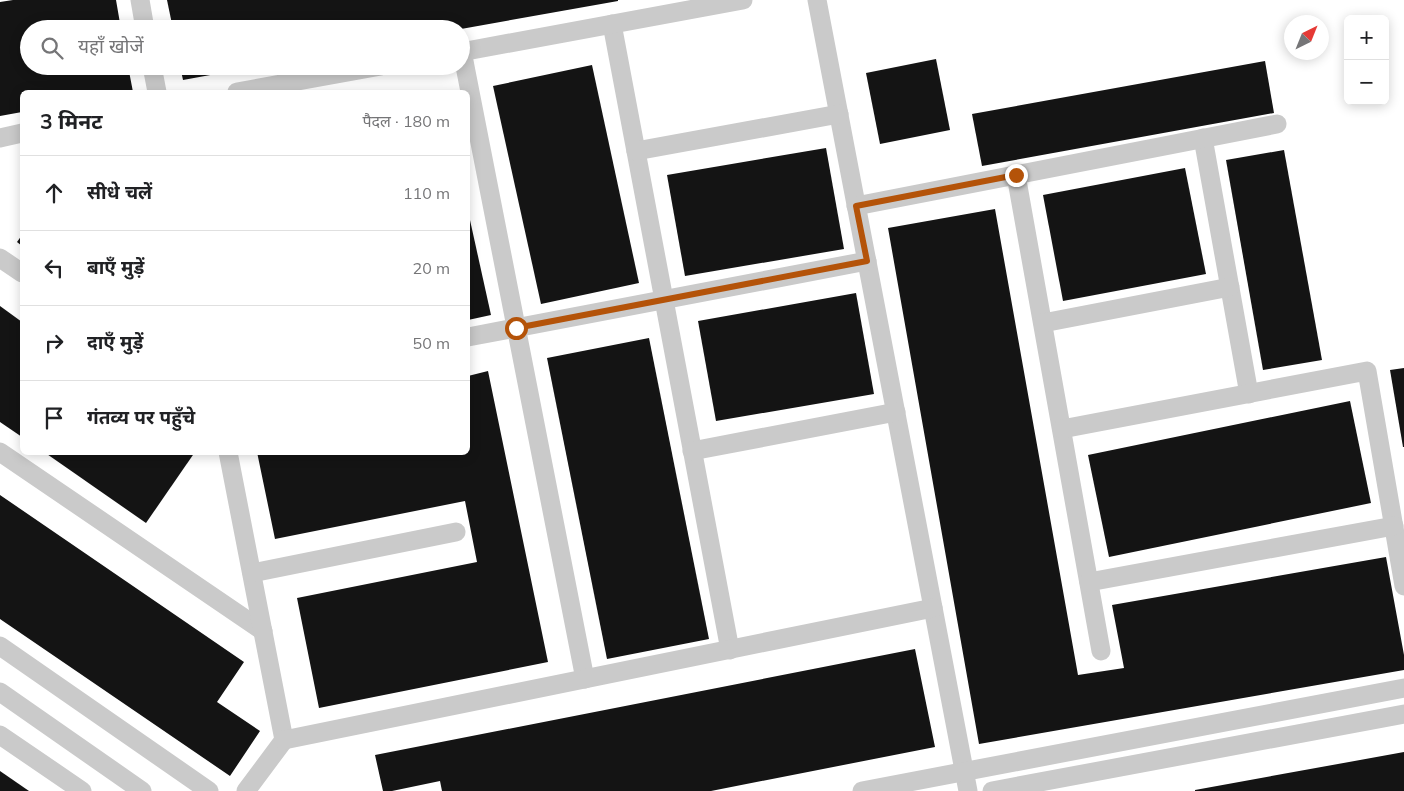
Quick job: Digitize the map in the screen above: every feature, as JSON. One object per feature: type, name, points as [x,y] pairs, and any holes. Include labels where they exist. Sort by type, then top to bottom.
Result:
[{"type":"street","points":[[140,0],[143,20]]},
{"type":"street","points":[[470,51],[743,0]]},
{"type":"street","points":[[817,0],[968,791]]},
{"type":"street","points":[[612,24],[730,650]]},
{"type":"street","points":[[154,75],[157,90]]},
{"type":"street","points":[[262,90],[312,86],[350,75]]},
{"type":"street","points":[[466,75],[469,90]]},
{"type":"street","points":[[470,93],[585,679]]},
{"type":"street","points":[[636,151],[839,114]]},
{"type":"street","points":[[856,206],[1277,124]]},
{"type":"street","points":[[0,138],[20,133]]},
{"type":"street","points":[[1203,138],[1250,394]]},
{"type":"street","points":[[1016,175],[1101,652]]},
{"type":"street","points":[[0,258],[20,272]]},
{"type":"street","points":[[470,338],[867,261]]},
{"type":"street","points":[[1043,323],[1230,287]]},
{"type":"street","points":[[1062,429],[1368,371],[1404,586]]},
{"type":"street","points":[[692,451],[896,412]]},
{"type":"street","points":[[0,452],[263,631]]},
{"type":"street","points":[[229,455],[284,740]]},
{"type":"street","points":[[1089,582],[1394,526]]},
{"type":"street","points":[[252,573],[456,532]]},
{"type":"street","points":[[246,791],[284,740],[933,608]]},
{"type":"street","points":[[0,646],[209,791]]},
{"type":"street","points":[[870,790],[1404,688]]},
{"type":"street","points":[[0,692],[142,791]]},
{"type":"street","points":[[992,791],[1021,788],[1404,714]]},
{"type":"street","points":[[0,735],[82,791]]},
{"type":"building","points":[[13,0],[116,0],[119,20],[20,20],[20,75],[130,75],[133,90],[20,90],[20,112],[0,116],[0,2]]},
{"type":"building","points":[[167,0],[618,0],[470,27],[470,20],[171,20]]},
{"type":"building","points":[[936,59],[950,130],[880,144],[866,73]]},
{"type":"building","points":[[1265,61],[1274,113],[982,166],[972,114]]},
{"type":"building","points":[[592,65],[639,283],[541,304],[493,86]]},
{"type":"building","points":[[182,75],[210,75],[183,80]]},
{"type":"building","points":[[826,148],[844,249],[685,276],[667,175]]},
{"type":"building","points":[[1284,150],[1322,360],[1263,370],[1226,160]]},
{"type":"building","points":[[1185,168],[1206,274],[1063,301],[1043,195]]},
{"type":"building","points":[[995,209],[1078,675],[1124,668],[1112,605],[1386,557],[1404,655],[1404,670],[979,744],[888,228]]},
{"type":"building","points":[[470,220],[491,315],[470,320]]},
{"type":"building","points":[[856,293],[874,394],[716,421],[698,321]]},
{"type":"building","points":[[0,306],[20,321],[20,436],[0,422]]},
{"type":"building","points":[[649,338],[709,639],[607,659],[547,358]]},
{"type":"building","points":[[1404,368],[1404,447],[1403,447],[1390,370]]},
{"type":"building","points":[[488,371],[548,662],[319,708],[297,598],[477,562],[465,501],[275,539],[258,455],[470,455],[470,376]]},
{"type":"building","points":[[1350,401],[1371,503],[1109,557],[1088,455]]},
{"type":"building","points":[[48,455],[193,455],[146,523]]},
{"type":"building","points":[[0,495],[244,662],[217,702],[260,731],[230,776],[0,619]]},
{"type":"building","points":[[915,649],[935,747],[711,791],[442,791],[440,781],[392,791],[383,791],[375,755]]},
{"type":"building","points":[[1404,752],[1404,791],[1195,791],[1195,790]]},
{"type":"building","points":[[0,771],[29,791],[0,791]]},
{"type":"route","points":[[516,328],[867,261],[856,206],[1016,175]]}]
